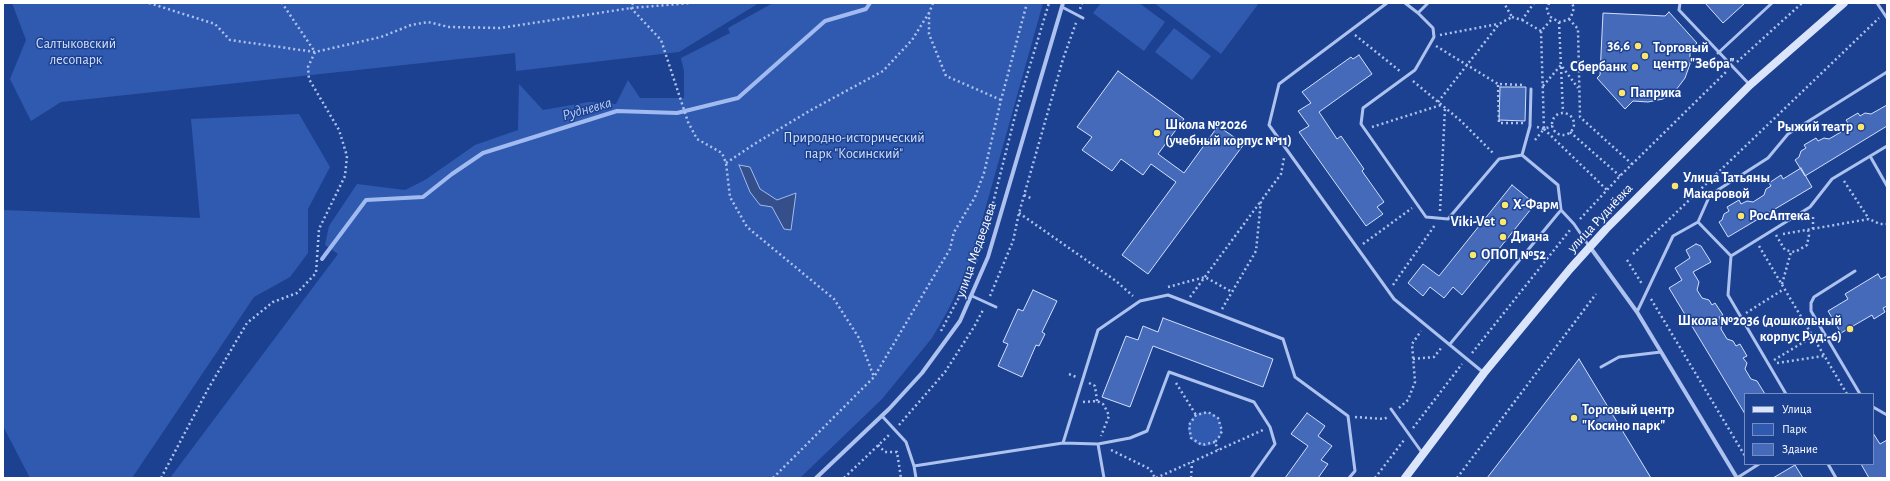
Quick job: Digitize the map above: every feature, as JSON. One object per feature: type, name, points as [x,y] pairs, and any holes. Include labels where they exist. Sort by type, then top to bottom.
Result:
[{"type":"street","name":"улица Руднёвка","points":[[1405,478],[1484,373],[1590,247],[1661,172],[1750,85],[1844,3]]},
{"type":"street","name":"улица Медведева","points":[[816,478],[882,416],[922,373],[960,322],[988,257],[1063,5]]},
{"type":"street","points":[[1590,247],[1637,312],[1737,478]]},
{"type":"lane","points":[[1387,3],[1279,84],[1268,125],[1394,299],[1484,373]]},
{"type":"lane","points":[[1405,3],[1433,28],[1434,36],[1415,70],[1363,108],[1361,124],[1426,217],[1448,219],[1499,158],[1522,155],[1558,185],[1561,210],[1574,224],[1590,247]]},
{"type":"lane","points":[[1418,13],[1428,3]]},
{"type":"lane","points":[[1680,3],[1679,10],[1718,53],[1750,85]]},
{"type":"lane","points":[[1718,53],[1772,3]]},
{"type":"lane","points":[[1877,3],[1887,18]]},
{"type":"lane","points":[[1063,5],[1083,18]]},
{"type":"lane","points":[[1637,312],[1673,236],[1698,222],[1710,195],[1768,158],[1788,134],[1887,72]]},
{"type":"lane","points":[[1522,155],[1531,124],[1532,89]]},
{"type":"lane","points":[[1731,256],[1810,207],[1832,179],[1887,146]]},
{"type":"lane","points":[[1870,156],[1887,186]]},
{"type":"lane","points":[[1450,344],[1561,210]]},
{"type":"lane","points":[[1698,222],[1731,256],[1728,295],[1785,393]]},
{"type":"lane","points":[[1855,271],[1814,296],[1811,303],[1811,311],[1859,393]]},
{"type":"lane","points":[[1063,443],[1098,330],[1140,301],[1168,295],[1283,339],[1295,377],[1348,416],[1355,471],[1349,478]]},
{"type":"lane","points":[[972,296],[996,307]]},
{"type":"lane","points":[[1601,367],[1619,357],[1661,352]]},
{"type":"lane","points":[[914,466],[1063,443],[1098,444],[1130,438],[1147,431],[1169,372],[1254,402],[1270,427],[1275,444],[1250,478]]},
{"type":"lane","points":[[1874,408],[1887,415]]},
{"type":"lane","points":[[1391,409],[1422,454]]},
{"type":"lane","points":[[882,416],[906,442],[914,466],[916,478]]},
{"type":"lane","points":[[1098,444],[1104,478]]},
{"type":"lane","points":[[1737,478],[1757,465]]},
{"type":"lane","points":[[1829,465],[1836,478]]},
{"type":"path","points":[[149,3],[215,24],[230,40],[315,52],[381,36],[411,25],[428,22],[448,27],[500,28],[631,8],[690,3]]},
{"type":"path","points":[[282,3],[315,52]]},
{"type":"path","points":[[631,8],[633,3]]},
{"type":"path","points":[[726,163],[811,110],[883,72],[912,40],[929,13],[932,3]]},
{"type":"path","points":[[773,478],[874,377],[950,249],[954,232],[975,197],[984,173],[1001,100],[1027,3]]},
{"type":"path","points":[[974,266],[989,219],[1017,108],[1049,3]]},
{"type":"path","points":[[1082,3],[1063,59],[1019,213],[1116,281],[1140,301]]},
{"type":"path","points":[[1504,3],[1512,17],[1522,20],[1541,31]]},
{"type":"path","points":[[1522,20],[1534,3]]},
{"type":"path","points":[[1549,3],[1548,13],[1552,19],[1559,22],[1570,19],[1573,13],[1572,3]]},
{"type":"path","points":[[631,8],[661,40],[688,122],[697,139],[722,152],[726,163],[730,197],[747,227],[834,299],[859,338],[874,377]]},
{"type":"path","points":[[929,13],[929,34],[946,76],[1001,100]]},
{"type":"path","points":[[1633,254],[1884,13]]},
{"type":"path","points":[[1434,36],[1499,24],[1512,17]]},
{"type":"path","points":[[1544,129],[1541,31],[1552,19]]},
{"type":"path","points":[[1570,19],[1578,29],[1580,116],[1632,164]]},
{"type":"path","points":[[1559,22],[1563,112]]},
{"type":"path","points":[[1438,102],[1499,24]]},
{"type":"path","points":[[1350,31],[1461,121],[1499,158]]},
{"type":"path","points":[[1430,42],[1498,84],[1531,85],[1532,89]]},
{"type":"path","points":[[161,478],[204,396],[247,323],[273,302],[297,293],[316,273],[319,230],[345,176],[347,156],[339,130],[309,79],[308,67],[315,52]]},
{"type":"path","points":[[1561,65],[1579,88]]},
{"type":"path","points":[[1542,86],[1561,65]]},
{"type":"path","points":[[1498,84],[1498,123],[1531,124],[1544,129],[1607,190]]},
{"type":"path","points":[[1364,130],[1442,105]]},
{"type":"path","points":[[1389,292],[1439,218],[1445,108]]},
{"type":"path","points":[[1563,112],[1569,114],[1573,119],[1574,126],[1570,132],[1560,135],[1554,131],[1552,126],[1554,117],[1563,112]]},
{"type":"path","points":[[1573,119],[1580,116]]},
{"type":"path","points":[[1544,129],[1552,126]]},
{"type":"path","points":[[1570,132],[1620,176]]},
{"type":"path","points":[[1187,302],[1281,174],[1286,149]]},
{"type":"path","points":[[1840,174],[1869,219],[1880,224],[1887,224]]},
{"type":"path","points":[[1024,195],[1033,199]]},
{"type":"path","points":[[1219,314],[1256,251],[1261,201]]},
{"type":"path","points":[[1358,248],[1417,204]]},
{"type":"path","points":[[1761,237],[1869,219]]},
{"type":"path","points":[[1776,235],[1778,241],[1785,250],[1795,252],[1807,244],[1809,235],[1808,230]]},
{"type":"path","points":[[1756,241],[1845,393]]},
{"type":"path","points":[[1782,284],[1791,252]]},
{"type":"path","points":[[1627,260],[1744,454]]},
{"type":"path","points":[[1162,289],[1205,277],[1232,292]]},
{"type":"path","points":[[939,334],[964,287]]},
{"type":"path","points":[[1741,316],[1784,289]]},
{"type":"path","points":[[1457,478],[1596,294]]},
{"type":"path","points":[[1348,416],[1384,419],[1394,413],[1408,400],[1415,382],[1412,344],[1426,325]]},
{"type":"path","points":[[1769,364],[1812,336]]},
{"type":"path","points":[[1413,358],[1434,357],[1446,341]]},
{"type":"path","points":[[1769,364],[1824,356]]},
{"type":"path","points":[[1169,372],[1196,415]]},
{"type":"path","points":[[1076,405],[1087,401],[1097,401],[1103,404],[1109,416],[1098,444],[1150,469],[1156,478],[1270,427]]},
{"type":"path","points":[[1208,412],[1218,418],[1222,431],[1215,442],[1209,445],[1202,445],[1191,438],[1188,425],[1196,415],[1208,412]]},
{"type":"path","points":[[844,478],[883,440]]},
{"type":"path","points":[[1215,442],[1218,450]]},
{"type":"path","points":[[878,445],[885,452],[897,452],[901,478]]},
{"type":"path","points":[[1191,478],[1192,462]]},
{"type":"green space","name":"Салтыковский лесопарк","points":[[12,3],[759,3],[679,52],[516,71],[515,53],[61,102],[31,121],[10,79],[26,40]]},
{"type":"green space","name":"Природно-исторический парк \"Косинский\"","points":[[773,3],[1043,3],[969,267],[947,312],[932,338],[882,399],[800,478],[170,478],[338,254],[325,245],[329,226],[357,184],[405,190],[425,180],[475,145],[518,130],[519,84],[543,110],[589,102],[616,104],[628,80],[640,98],[684,98],[684,71],[681,58],[730,33],[728,28]]},
{"type":"green space","points":[[1101,3],[1139,3],[1165,22],[1144,51],[1093,13]]},
{"type":"green space","points":[[1154,3],[1259,3],[1221,54]]},
{"type":"green space","points":[[1174,28],[1211,56],[1192,80],[1155,52]]},
{"type":"green space","points":[[299,114],[330,167],[308,209],[308,253],[290,277],[254,297],[132,478],[30,478],[3,426],[3,210],[200,218],[191,119]]},
{"type":"green space","points":[[1205,412],[1217,417],[1222,429],[1217,441],[1205,446],[1193,441],[1188,429],[1193,417]]},
{"type":"shaded area","points":[[739,165],[750,167],[760,189],[777,200],[796,193],[791,230],[784,229],[772,207],[760,205],[750,192]]},
{"type":"building","points":[[1705,3],[1745,3],[1723,23]]},
{"type":"building","name":"Торговый центр \"Зебра\"","points":[[1669,12],[1697,43],[1690,49],[1690,64],[1685,78],[1676,90],[1663,99],[1648,102],[1633,101],[1625,109],[1597,78],[1600,75],[1603,13],[1665,16]]},
{"type":"building","points":[[1359,55],[1372,74],[1319,112],[1337,139],[1341,136],[1364,169],[1362,171],[1384,202],[1377,207],[1383,214],[1366,226],[1299,132],[1309,126],[1298,111],[1311,103],[1302,92],[1351,57],[1353,59]]},
{"type":"building","points":[[1118,71],[1184,119],[1158,154],[1184,173],[1218,126],[1244,144],[1148,274],[1122,255],[1176,182],[1151,164],[1143,175],[1121,159],[1112,171],[1082,150],[1092,137],[1077,127]]},
{"type":"building","points":[[1500,87],[1526,87],[1525,121],[1499,120]]},
{"type":"building","points":[[1887,105],[1887,126],[1805,176],[1795,160],[1799,157],[1801,151],[1806,148],[1804,145],[1816,138],[1818,141],[1824,138],[1829,139],[1841,132],[1843,126],[1848,123],[1846,120],[1858,113],[1860,116],[1865,113],[1871,114]]},
{"type":"building","points":[[1801,168],[1812,187],[1728,237],[1719,222],[1722,220],[1724,214],[1729,211],[1727,207],[1739,200],[1741,204],[1747,201],[1753,202],[1764,195],[1766,189],[1771,186],[1769,183],[1781,175],[1783,179]]},
{"type":"building","points":[[1512,185],[1535,204],[1462,295],[1453,287],[1444,298],[1430,287],[1423,296],[1408,283],[1423,264],[1439,276]]},
{"type":"building","points":[[1696,244],[1701,246],[1711,262],[1693,272],[1699,282],[1697,290],[1702,298],[1709,300],[1712,305],[1715,303],[1723,315],[1719,317],[1722,323],[1721,329],[1727,339],[1733,341],[1736,346],[1740,344],[1747,356],[1743,358],[1747,363],[1745,369],[1751,379],[1757,381],[1764,393],[1744,393],[1744,412],[1669,288],[1682,280],[1675,268],[1690,258],[1686,250]]},
{"type":"building","points":[[1878,274],[1881,279],[1887,276],[1887,306],[1883,308],[1885,312],[1874,319],[1872,315],[1841,333],[1828,311],[1848,299],[1845,294]]},
{"type":"building","points":[[1033,290],[1057,301],[1042,332],[1045,334],[1039,346],[1036,345],[1022,377],[998,366],[1008,344],[1003,342],[1018,309],[1023,311]]},
{"type":"building","points":[[1163,318],[1273,359],[1263,387],[1153,346],[1130,407],[1102,397],[1126,336],[1138,340],[1143,326],[1158,332]]},
{"type":"building","name":"Торговый центр \"Косино парк\"","points":[[1579,359],[1651,478],[1487,478]]},
{"type":"building","points":[[1307,413],[1325,426],[1318,436],[1332,446],[1321,460],[1328,464],[1318,478],[1285,478],[1308,446],[1291,434]]},
{"type":"building","points":[[1874,435],[1880,444],[1887,440],[1887,478],[1869,478],[1862,465],[1874,465]]},
{"type":"building","points":[[1795,465],[1803,478],[1773,478]]},
{"type":"waterway","name":"Рудневка","points":[[322,259],[366,200],[423,197],[452,174],[483,153],[617,111],[677,113],[738,98],[825,21],[866,9],[870,3]]},
{"type":"place","name":"36,6","points":[[1638,46]]},
{"type":"place","name":"Торговый центр \"Зебра\"","points":[[1645,56]]},
{"type":"place","name":"Сбербанк","points":[[1635,67]]},
{"type":"place","name":"Паприка","points":[[1622,93]]},
{"type":"place","name":"Рыжий театр","points":[[1861,127]]},
{"type":"place","name":"Школа №2026 (учебный корпус №11)","points":[[1157,133]]},
{"type":"place","name":"Улица Татьяны Макаровой","points":[[1675,186]]},
{"type":"place","name":"X-Фарм","points":[[1505,205]]},
{"type":"place","name":"РосАптека","points":[[1741,216]]},
{"type":"place","name":"Viki-Vet","points":[[1503,222]]},
{"type":"place","name":"Диана","points":[[1503,237]]},
{"type":"place","name":"ОПОП №52","points":[[1473,255]]},
{"type":"place","name":"Школа №2036 (дошкольный корпус Руд.-6)","points":[[1850,329]]},
{"type":"place","name":"Торговый центр \"Косино парк\"","points":[[1574,418]]}]
